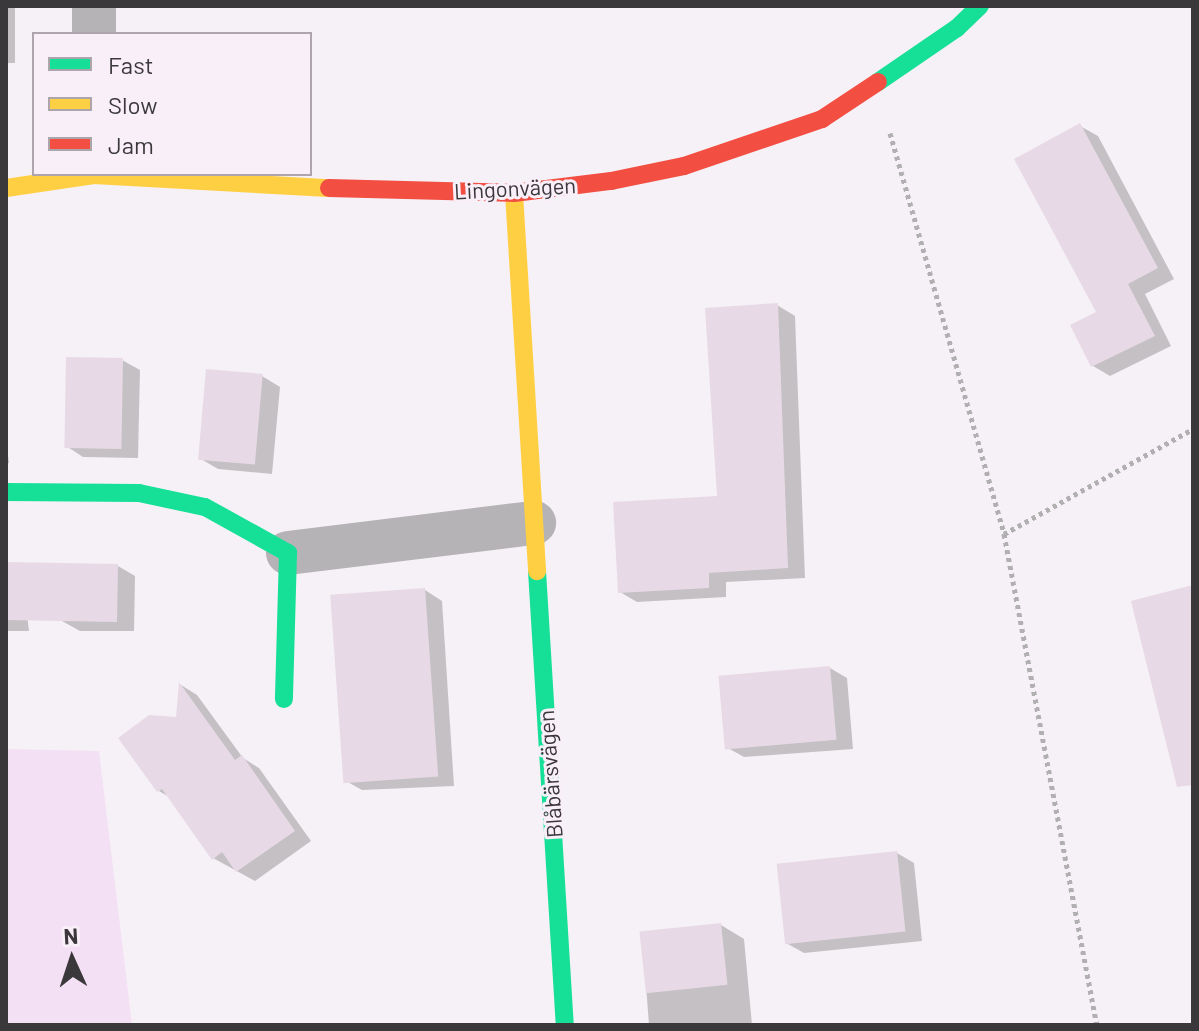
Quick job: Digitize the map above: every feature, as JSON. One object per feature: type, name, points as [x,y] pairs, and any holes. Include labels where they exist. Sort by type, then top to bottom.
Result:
[{"type":"street","points":[[94,6],[94,32]]},
{"type":"street","name":"Lingonvägen","points":[[138,176],[514,193],[684,166],[822,119],[877,85],[980,6]]},
{"type":"street","name":"Lingonvägen","points":[[6,188],[81,176]]},
{"type":"street","name":"Blåbärsvägen","points":[[514,193],[565,1025]]},
{"type":"street","points":[[6,492],[152,496],[205,507],[288,553],[534,523]]},
{"type":"street","points":[[284,699],[288,553]]},
{"type":"path","points":[[877,85],[1004,534],[1097,1025]]},
{"type":"path","points":[[1004,534],[1193,429]]},
{"type":"shaded area","points":[[6,749],[99,751],[132,1025],[6,1025]]},
{"type":"building","points":[[1080,123],[1158,268],[1128,284],[1155,336],[1091,367],[1070,325],[1096,312],[1014,159]]},
{"type":"building","points":[[778,303],[788,568],[709,573],[709,588],[618,593],[613,502],[717,496],[705,308]]},
{"type":"building","points":[[66,357],[123,358],[121,449],[64,448]]},
{"type":"building","points":[[206,369],[263,374],[255,465],[198,460]]},
{"type":"building","points":[[6,562],[118,564],[117,622],[6,620]]},
{"type":"building","points":[[1193,585],[1193,785],[1177,787],[1131,601]]},
{"type":"building","points":[[425,588],[438,777],[343,783],[330,595]]},
{"type":"building","points":[[830,666],[836,740],[725,749],[718,676]]},
{"type":"building","points":[[179,682],[235,760],[242,755],[295,831],[236,872],[222,852],[212,860],[162,789],[157,792],[118,738],[149,715],[176,717]]},
{"type":"building","points":[[897,851],[905,932],[785,944],[777,864]]},
{"type":"building","points":[[721,923],[727,985],[646,993],[639,932]]},
{"type":"traffic: fast","points":[[878,82],[957,28],[980,6]]},
{"type":"traffic: fast","points":[[6,492],[139,493],[205,507],[288,553],[284,699]]},
{"type":"traffic: fast","points":[[537,571],[565,1025]]},
{"type":"traffic: slow","points":[[6,188],[87,176]]},
{"type":"traffic: slow","points":[[112,176],[329,188]]},
{"type":"traffic: slow","points":[[514,193],[537,571]]},
{"type":"traffic: jam","points":[[329,188],[514,193],[611,181],[684,166],[822,119],[878,82]]}]
